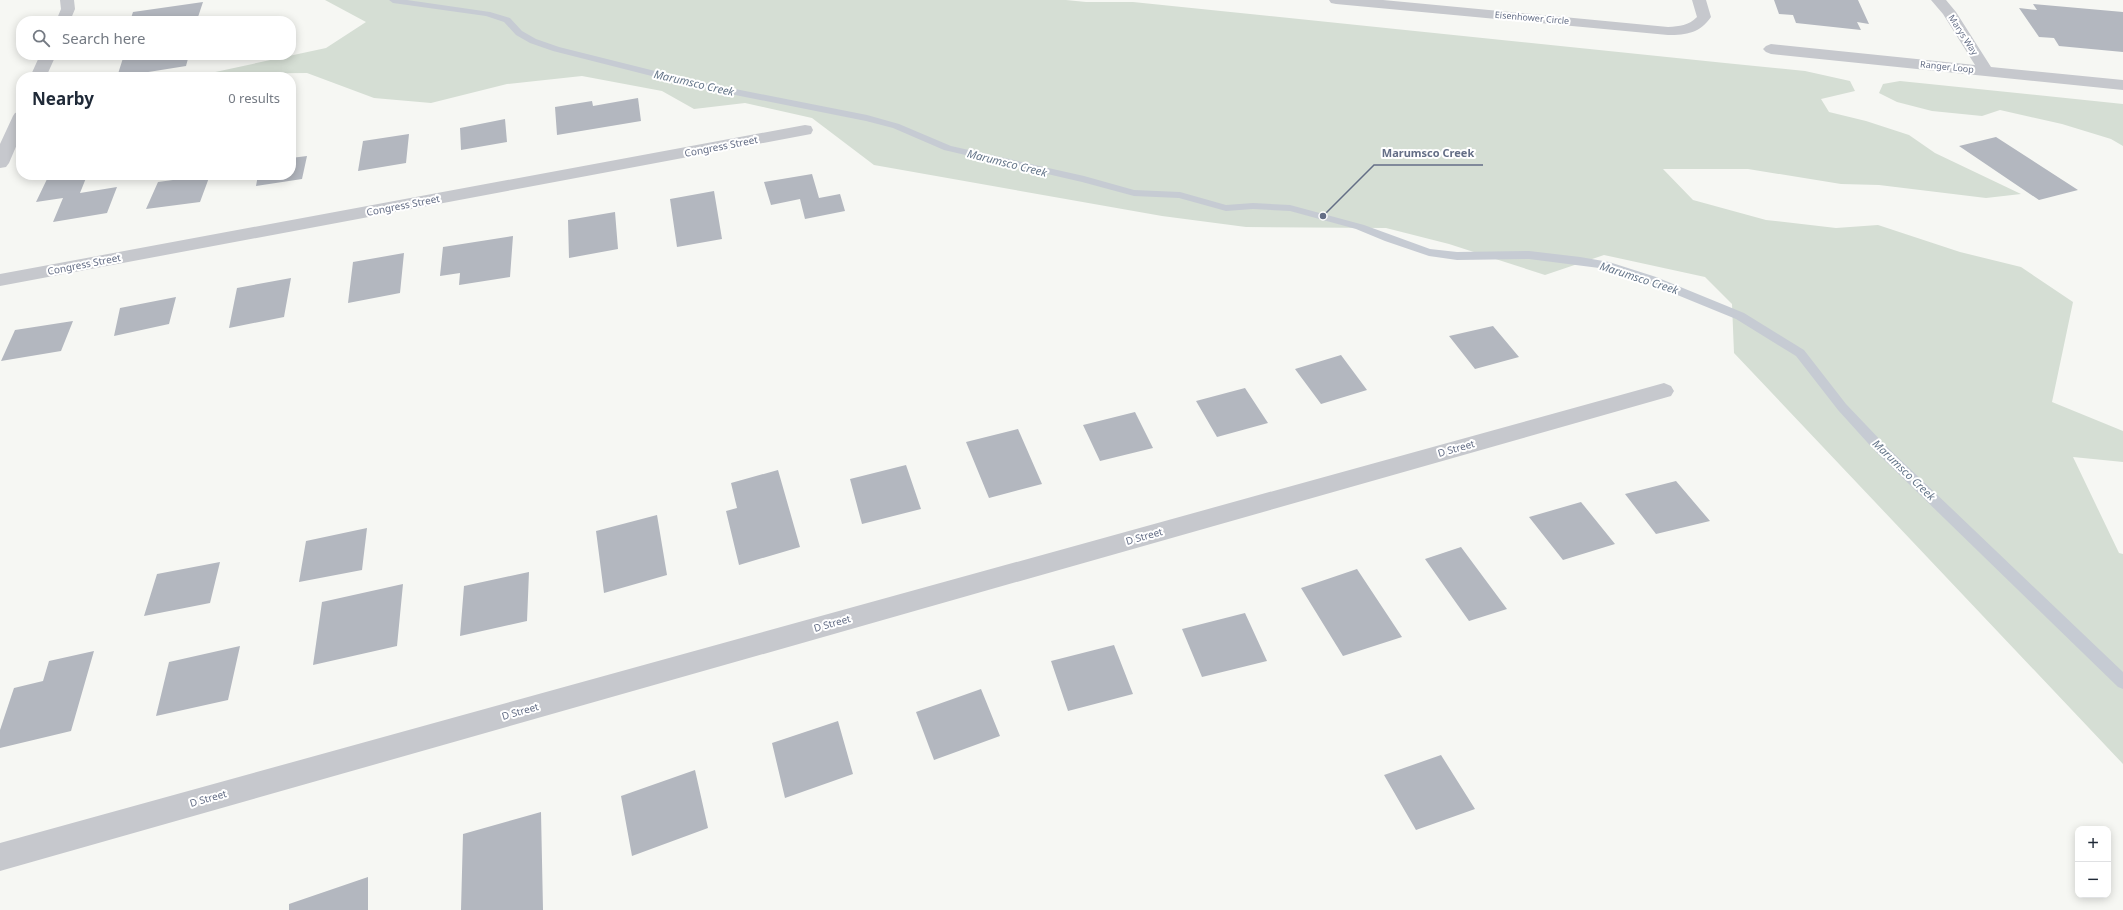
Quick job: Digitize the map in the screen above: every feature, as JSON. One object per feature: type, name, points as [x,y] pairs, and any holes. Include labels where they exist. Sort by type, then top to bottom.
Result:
[{"type":"street","points":[[65,16],[68,9],[67,0]]},
{"type":"street","name":"Eisenhower Circle","points":[[1336,0],[1668,31],[1689,30],[1698,26],[1704,17],[1699,0]]},
{"type":"street","name":"Marys Way","points":[[1938,0],[1949,12],[1986,71]]},
{"type":"street","name":"Ranger Loop","points":[[1771,49],[2123,85]]},
{"type":"street","points":[[40,72],[46,60]]},
{"type":"street","points":[[0,163],[16,127]]},
{"type":"street","name":"Congress Street","points":[[0,280],[806,130]]},
{"type":"street","name":"D Street","points":[[0,857],[1664,391]]},
{"type":"shaded area","points":[[325,0],[1066,0],[1086,2],[1133,2],[1805,71],[1850,81],[1855,91],[1821,99],[1829,112],[1866,121],[1909,135],[1935,153],[2021,194],[1986,198],[1879,185],[1841,184],[1748,169],[1663,169],[1693,200],[1766,220],[1836,228],[1878,225],[1960,252],[2021,267],[2073,302],[2052,402],[2123,431],[2123,462],[2073,457],[2119,553],[2123,554],[2123,764],[1734,353],[1732,304],[1705,277],[1604,255],[1545,275],[1449,244],[1386,228],[1246,227],[1162,216],[874,165],[812,118],[745,103],[694,109],[662,91],[582,76],[507,84],[431,103],[374,98],[307,73],[215,72],[271,60],[296,60],[296,54],[326,48],[366,22]]},
{"type":"shaded area","points":[[1900,81],[2123,104],[2123,146],[2111,139],[2062,124],[2000,110],[1982,116],[1932,111],[1897,102],[1879,93],[1883,84]]},
{"type":"building","points":[[1774,0],[1858,0],[1869,24],[1857,22],[1861,30],[1796,23],[1793,15],[1779,14]]},
{"type":"building","points":[[203,2],[198,16],[132,16],[133,12]]},
{"type":"building","points":[[2033,4],[2123,12],[2123,52],[2059,46],[2054,38],[2039,37],[2019,8],[2037,10]]},
{"type":"building","points":[[122,60],[188,60],[186,66],[148,72],[119,72]]},
{"type":"building","points":[[638,98],[641,121],[557,135],[555,107],[592,101],[593,106]]},
{"type":"building","points":[[505,119],[507,142],[461,150],[460,128]]},
{"type":"building","points":[[409,134],[406,163],[358,171],[363,141]]},
{"type":"building","points":[[1996,137],[2078,190],[2039,200],[1959,146]]},
{"type":"building","points":[[307,156],[302,179],[296,180],[296,157]]},
{"type":"building","points":[[812,174],[819,198],[840,194],[845,211],[805,219],[800,199],[771,205],[764,182]]},
{"type":"building","points":[[47,180],[85,180],[80,193],[117,187],[107,213],[53,222],[63,198],[36,202]]},
{"type":"building","points":[[173,180],[208,180],[200,202],[146,209],[158,182]]},
{"type":"building","points":[[257,180],[295,180],[256,186]]},
{"type":"building","points":[[714,191],[722,239],[677,247],[670,199]]},
{"type":"building","points":[[615,212],[618,249],[569,258],[568,220]]},
{"type":"building","points":[[513,236],[510,277],[459,285],[460,273],[440,276],[443,247]]},
{"type":"building","points":[[404,253],[400,293],[348,303],[353,262]]},
{"type":"building","points":[[291,278],[284,317],[229,328],[237,288]]},
{"type":"building","points":[[176,297],[169,324],[114,336],[120,308]]},
{"type":"building","points":[[73,321],[61,351],[1,361],[15,330]]},
{"type":"building","points":[[1493,326],[1519,357],[1475,369],[1449,336]]},
{"type":"building","points":[[1341,355],[1367,390],[1321,404],[1295,369]]},
{"type":"building","points":[[1245,388],[1268,423],[1217,437],[1196,401]]},
{"type":"building","points":[[1135,412],[1153,448],[1100,461],[1083,425]]},
{"type":"building","points":[[1018,429],[1042,484],[989,498],[966,442]]},
{"type":"building","points":[[906,465],[921,509],[862,524],[850,479]]},
{"type":"building","points":[[778,470],[800,547],[739,565],[726,511],[737,508],[731,483]]},
{"type":"building","points":[[1676,481],[1710,521],[1656,534],[1625,494]]},
{"type":"building","points":[[1581,502],[1615,544],[1563,560],[1529,517]]},
{"type":"building","points":[[657,515],[667,575],[604,593],[596,531]]},
{"type":"building","points":[[367,528],[362,570],[299,582],[306,541]]},
{"type":"building","points":[[1461,547],[1507,609],[1469,621],[1425,559]]},
{"type":"building","points":[[220,562],[210,603],[144,616],[157,574]]},
{"type":"building","points":[[1357,569],[1402,637],[1343,656],[1301,588]]},
{"type":"building","points":[[529,572],[527,621],[460,636],[464,586]]},
{"type":"building","points":[[403,584],[397,646],[313,665],[322,602]]},
{"type":"building","points":[[1245,613],[1267,661],[1202,677],[1182,629]]},
{"type":"building","points":[[1114,645],[1133,694],[1068,711],[1051,661]]},
{"type":"building","points":[[240,646],[228,700],[156,716],[169,662]]},
{"type":"building","points":[[94,651],[71,731],[0,748],[0,730],[14,688],[43,681],[49,661]]},
{"type":"building","points":[[981,689],[1000,736],[934,760],[916,712]]},
{"type":"building","points":[[838,721],[853,774],[785,798],[772,743]]},
{"type":"building","points":[[1441,755],[1475,809],[1416,830],[1384,775]]},
{"type":"building","points":[[695,770],[708,828],[632,856],[621,796]]},
{"type":"building","points":[[541,812],[543,910],[461,910],[463,834]]},
{"type":"building","points":[[368,877],[368,910],[289,910],[289,904]]},
{"type":"waterway","name":"Marumsco Creek","points":[[393,0],[437,8],[487,14],[507,20],[519,33],[533,41],[556,49],[695,84],[867,118],[896,126],[948,148],[1084,179],[1134,193],[1180,195],[1226,208],[1253,206],[1290,208],[1360,227],[1389,239],[1429,252],[1457,256],[1529,255],[1580,261],[1609,266],[1652,280],[1740,316],[1800,353],[1842,407],[1881,449],[2123,682]]},
{"type":"place","name":"Marumsco Creek","points":[[1323,216]]}]
